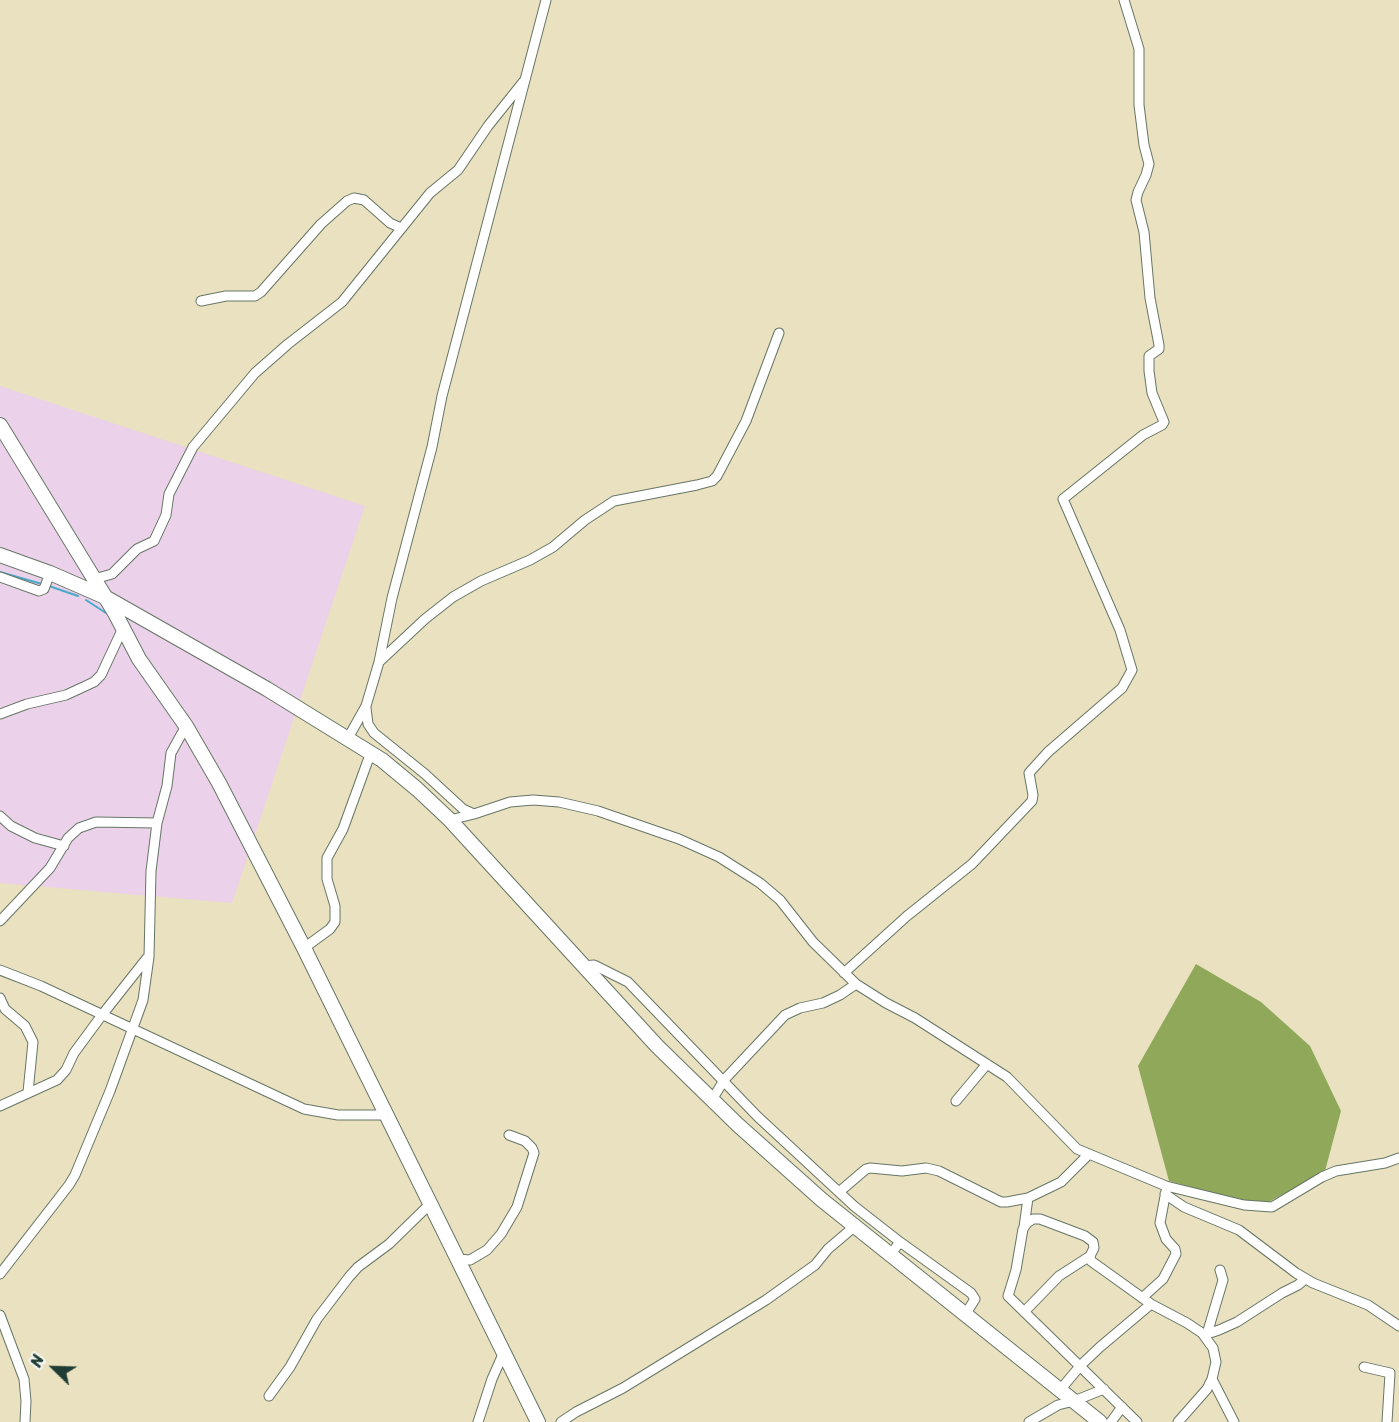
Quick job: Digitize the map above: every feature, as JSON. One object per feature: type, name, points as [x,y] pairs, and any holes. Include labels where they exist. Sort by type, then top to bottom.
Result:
[{"type":"main road","points":[[0,425],[140,659],[186,726],[219,783],[304,948],[538,1422]]},
{"type":"main road","points":[[0,555],[50,573],[105,597],[371,752],[417,789],[450,820],[670,1059],[792,1174],[1100,1422]]},
{"type":"street","points":[[348,738],[366,706],[380,662],[392,598],[432,447],[442,396],[546,0]]},
{"type":"street","points":[[844,972],[907,916],[972,864],[1032,801],[1029,773],[1048,752],[1122,688],[1132,670],[1120,630],[1063,499],[1143,435],[1162,426],[1164,422],[1152,393],[1149,371],[1149,356],[1159,350],[1160,345],[1150,298],[1144,232],[1136,200],[1149,164],[1139,105],[1138,49],[1124,0]]},
{"type":"street","points":[[94,579],[114,572],[137,549],[154,541],[166,515],[169,494],[193,447],[255,373],[342,302],[430,193],[458,170],[488,126],[526,79]]},
{"type":"street","points":[[201,301],[226,296],[255,296],[261,292],[321,224],[347,201],[354,198],[364,200],[390,223],[401,228]]},
{"type":"street","points":[[380,662],[424,620],[453,597],[553,547],[585,520],[614,501],[712,481],[721,471],[746,421],[779,333]]},
{"type":"street","points":[[0,577],[39,591],[44,589],[50,573]]},
{"type":"street","points":[[3,710],[66,694],[94,682],[101,675],[123,628]]},
{"type":"street","points":[[366,706],[368,724],[374,733],[425,774],[462,809],[474,814]]},
{"type":"street","points":[[0,1274],[75,1175],[110,1091],[146,989],[151,871],[157,823],[167,786],[171,753],[186,726]]},
{"type":"street","points":[[304,948],[330,929],[334,922],[335,906],[327,879],[327,858],[343,829],[371,752]]},
{"type":"street","points":[[450,820],[510,802],[533,800],[559,802],[598,811],[696,846],[745,874],[780,900],[813,942],[856,984],[1006,1077],[1077,1149],[1166,1190],[1244,1205],[1272,1207],[1336,1171],[1385,1163],[1399,1158]]},
{"type":"street","points":[[0,816],[11,826],[35,838],[64,846]]},
{"type":"street","points":[[0,921],[50,868],[72,832],[96,822],[157,823]]},
{"type":"street","points":[[0,1106],[57,1080],[102,1015],[148,957]]},
{"type":"street","points":[[583,966],[594,965],[628,982],[757,1116],[839,1192],[900,1242],[971,1293],[975,1299],[965,1315]]},
{"type":"street","points":[[0,970],[41,986],[304,1108],[338,1115],[386,1114]]},
{"type":"street","points":[[712,1100],[724,1080],[784,1015],[800,1008],[822,1003],[856,984]]},
{"type":"street","points":[[0,998],[5,1009],[25,1026],[33,1042],[28,1092]]},
{"type":"street","points":[[956,1101],[987,1064]]},
{"type":"street","points":[[458,1259],[470,1260],[487,1250],[501,1234],[517,1208],[534,1153],[525,1141],[509,1135]]},
{"type":"street","points":[[839,1192],[866,1169],[902,1171],[926,1168],[939,1171],[1001,1202],[1028,1198],[1061,1182],[1088,1155]]},
{"type":"street","points":[[1166,1190],[1184,1207],[1239,1230],[1305,1279],[1326,1290],[1353,1297],[1399,1326]]},
{"type":"street","points":[[1142,1298],[1163,1279],[1176,1254],[1175,1249],[1166,1239],[1160,1223],[1166,1190]]},
{"type":"street","points":[[1028,1198],[1016,1270],[1008,1296],[1137,1422]]},
{"type":"street","points":[[269,1396],[290,1367],[316,1319],[349,1277],[389,1244],[431,1203]]},
{"type":"street","points":[[1023,1229],[1033,1219],[1040,1219],[1085,1236],[1093,1242],[1094,1248],[1090,1256],[1059,1276],[1024,1312]]},
{"type":"street","points":[[561,1422],[623,1388],[766,1300],[815,1265],[828,1249],[855,1226]]},
{"type":"street","points":[[890,1255],[900,1242]]},
{"type":"street","points":[[1090,1256],[1091,1261],[1151,1305],[1205,1334],[1213,1348],[1216,1362],[1212,1379],[1207,1389],[1178,1422]]},
{"type":"street","points":[[1205,1334],[1223,1280],[1220,1270]]},
{"type":"street","points":[[1205,1334],[1237,1322],[1305,1279]]},
{"type":"street","points":[[1060,1390],[1100,1347],[1151,1305]]},
{"type":"street","points":[[0,1315],[24,1379],[25,1422]]},
{"type":"street","points":[[478,1422],[492,1379],[504,1352]]},
{"type":"street","points":[[1364,1367],[1390,1373],[1387,1422]]},
{"type":"street","points":[[1212,1379],[1234,1422]]},
{"type":"street","points":[[1029,1422],[1058,1406],[1104,1389]]},
{"type":"street","points":[[1111,1422],[1122,1407]]},
{"type":"shaded area","points":[[0,386],[365,506],[232,903],[0,883]]},
{"type":"green space","points":[[1196,964],[1261,1002],[1310,1046],[1341,1111],[1325,1171],[1265,1204],[1232,1198],[1169,1181],[1138,1066]]},
{"type":"waterway","points":[[0,572],[42,584]]},
{"type":"waterway","points":[[49,586],[78,596]]},
{"type":"waterway","points":[[86,600],[106,613]]}]
